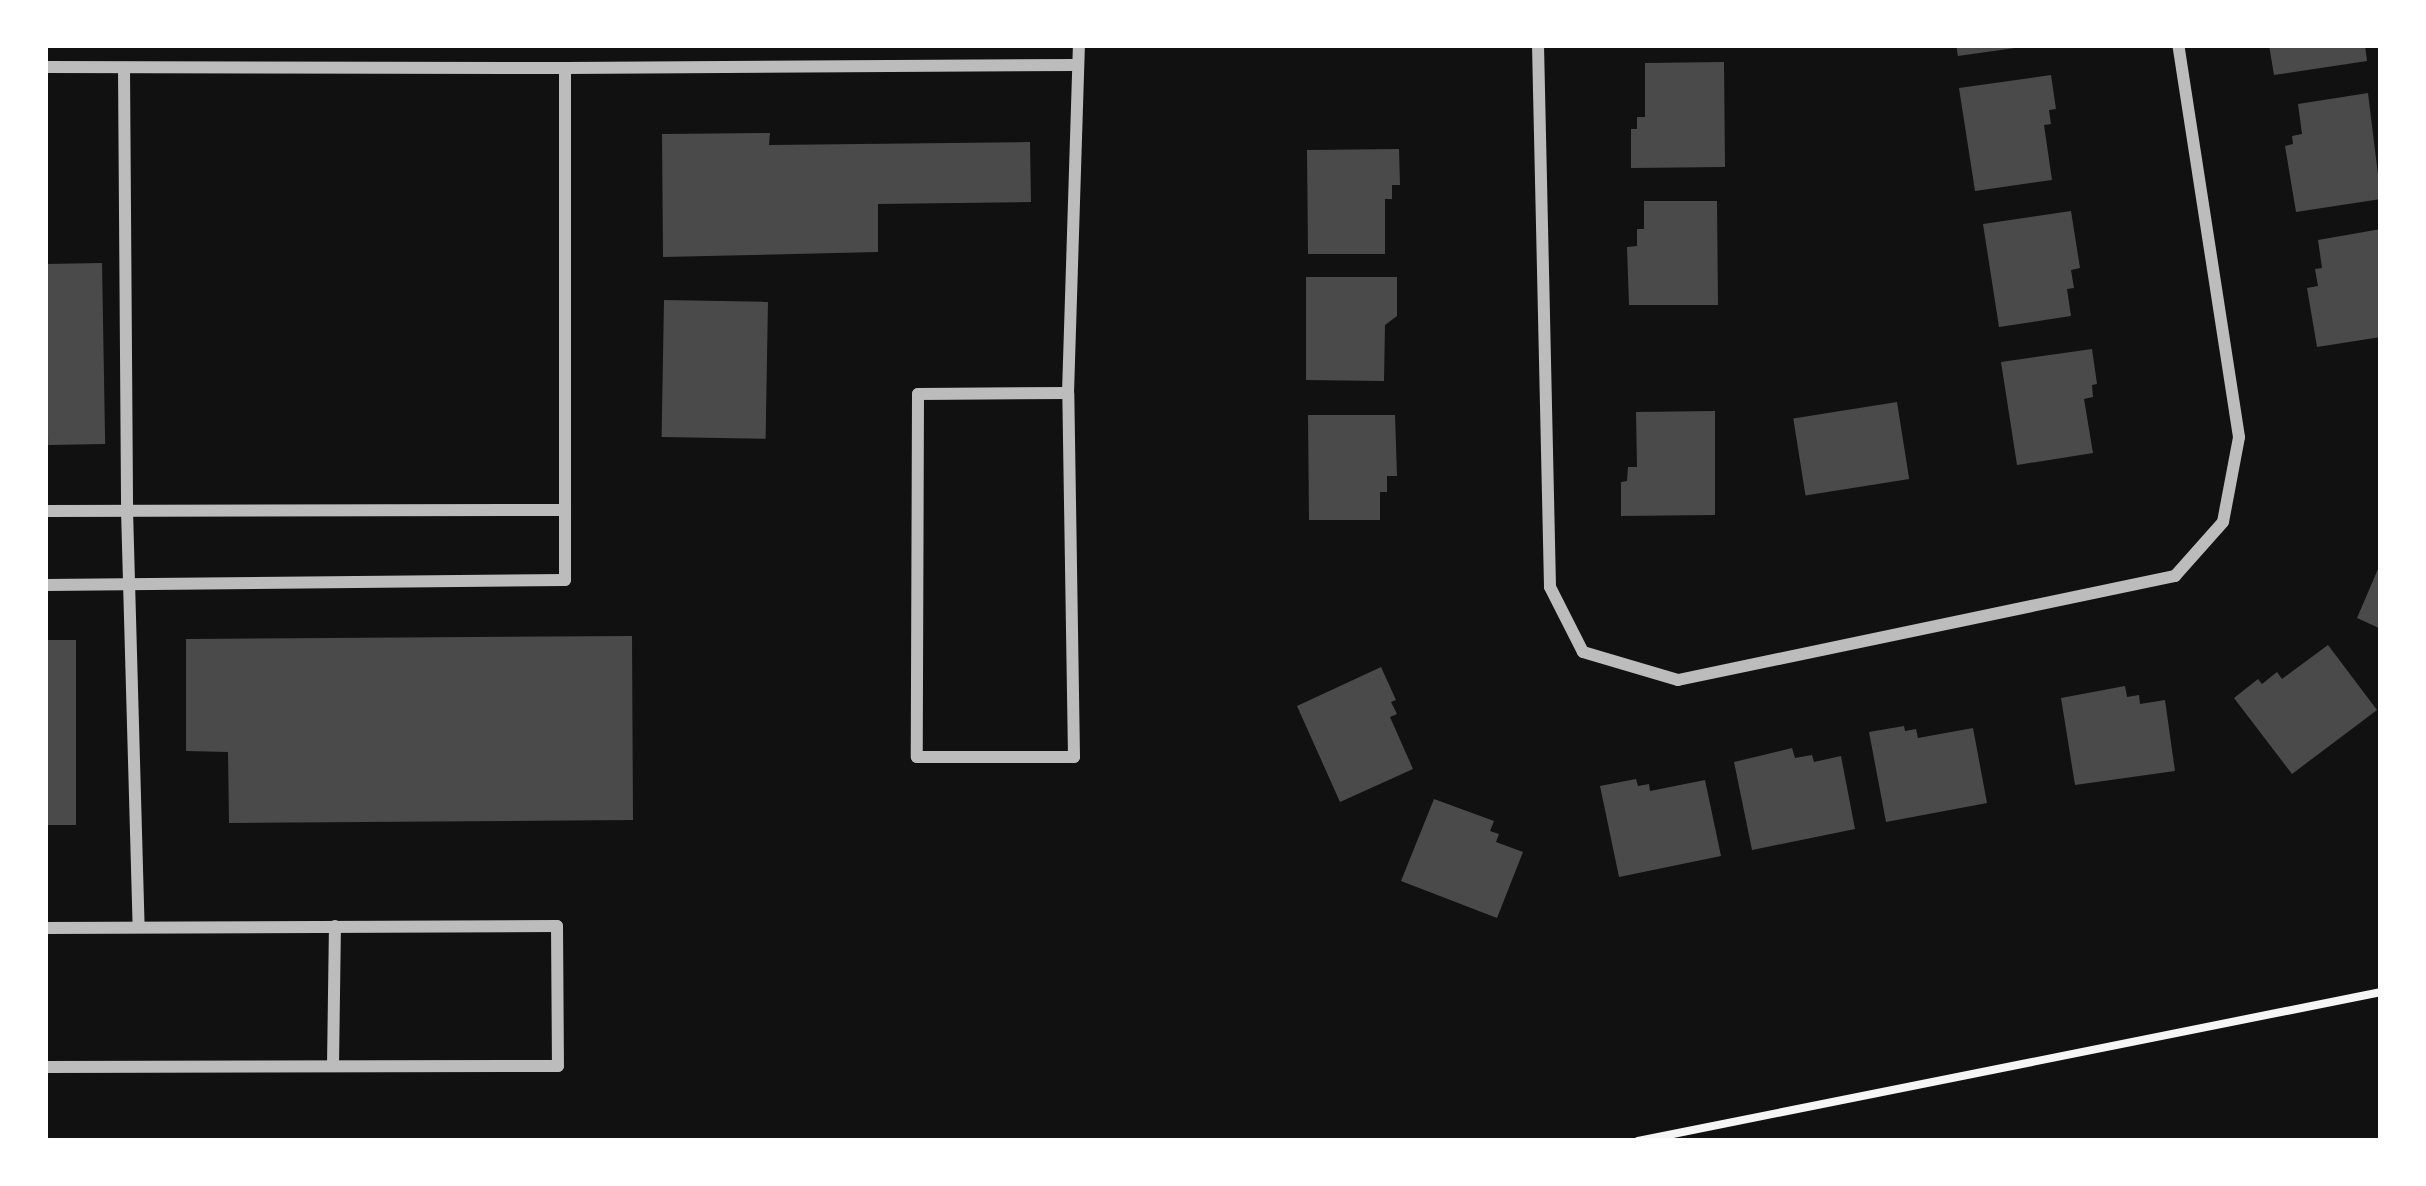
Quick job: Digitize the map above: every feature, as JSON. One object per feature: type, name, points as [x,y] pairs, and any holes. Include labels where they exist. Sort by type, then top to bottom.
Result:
[{"type":"street","points":[[1068,393],[918,394],[917,757],[1074,757],[1068,393],[1074,65],[1079,45]]},
{"type":"street","points":[[1538,45],[1550,587],[1582,652],[1678,680],[2175,576],[2223,522],[2240,437],[2178,45]]},
{"type":"street","points":[[45,67],[1074,65]]},
{"type":"street","points":[[124,68],[127,510],[139,927]]},
{"type":"street","points":[[45,585],[565,580],[565,68]]},
{"type":"street","points":[[45,511],[564,510]]},
{"type":"street","points":[[333,1066],[334,926]]},
{"type":"street","points":[[45,928],[557,926],[558,1066],[45,1067]]},
{"type":"path","points":[[1638,1141],[2381,992]]},
{"type":"building","points":[[1956,45],[2015,45],[2015,48],[1958,56]]},
{"type":"building","points":[[2269,45],[2365,45],[2367,61],[2274,75]]},
{"type":"building","points":[[1724,62],[1725,167],[1631,168],[1631,129],[1637,129],[1637,117],[1645,117],[1645,63]]},
{"type":"building","points":[[2051,75],[2056,109],[2049,110],[2051,124],[2044,125],[2052,180],[1975,191],[1959,88]]},
{"type":"building","points":[[2368,93],[2381,199],[2296,212],[2285,146],[2293,144],[2292,136],[2302,134],[2298,104]]},
{"type":"building","points":[[770,133],[769,145],[1030,142],[1031,202],[878,204],[878,252],[663,257],[662,134]]},
{"type":"building","points":[[1399,149],[1400,185],[1392,185],[1392,199],[1385,199],[1385,254],[1308,254],[1307,150]]},
{"type":"building","points":[[1644,201],[1717,201],[1718,305],[1629,305],[1627,247],[1637,246],[1637,229],[1644,229]]},
{"type":"building","points":[[2071,211],[2080,268],[2071,270],[2074,288],[2067,289],[2071,316],[1999,327],[1983,224]]},
{"type":"building","points":[[2381,229],[2381,337],[2317,347],[2307,288],[2318,286],[2315,269],[2322,268],[2318,240]]},
{"type":"building","points":[[102,263],[105,444],[48,445],[45,264]]},
{"type":"building","points":[[1306,277],[1397,277],[1397,316],[1385,325],[1384,381],[1306,380]]},
{"type":"building","points":[[664,300],[768,302],[766,439],[662,437]]},
{"type":"building","points":[[2092,349],[2097,384],[2092,385],[2093,397],[2084,399],[2093,453],[2017,465],[2001,362]]},
{"type":"building","points":[[1897,402],[1909,479],[1805,495],[1793,418]]},
{"type":"building","points":[[1715,411],[1715,515],[1621,516],[1621,482],[1627,481],[1628,467],[1637,467],[1636,412]]},
{"type":"building","points":[[1308,415],[1395,415],[1397,476],[1387,476],[1387,492],[1380,492],[1380,520],[1309,520]]},
{"type":"building","points":[[2381,562],[2381,629],[2357,618]]},
{"type":"building","points":[[632,636],[633,820],[229,823],[228,752],[186,751],[186,639]]},
{"type":"building","points":[[45,640],[76,640],[76,825],[45,825]]},
{"type":"building","points":[[2328,645],[2377,710],[2292,774],[2234,698],[2258,679],[2262,684],[2277,672],[2282,679]]},
{"type":"building","points":[[1381,667],[1396,700],[1391,702],[1397,714],[1390,717],[1413,769],[1340,802],[1297,706]]},
{"type":"building","points":[[2125,686],[2127,697],[2139,695],[2140,704],[2165,700],[2175,771],[2075,785],[2061,698]]},
{"type":"building","points":[[1904,726],[1905,731],[1916,729],[1918,738],[1973,728],[1987,803],[1886,822],[1869,732]]},
{"type":"building","points":[[1792,748],[1795,758],[1812,755],[1814,762],[1841,756],[1855,829],[1752,850],[1734,762]]},
{"type":"building","points":[[1636,779],[1638,786],[1649,784],[1650,791],[1705,780],[1721,856],[1619,877],[1600,786]]},
{"type":"building","points":[[1434,799],[1494,821],[1490,831],[1499,834],[1496,842],[1523,852],[1497,918],[1401,881]]}]
